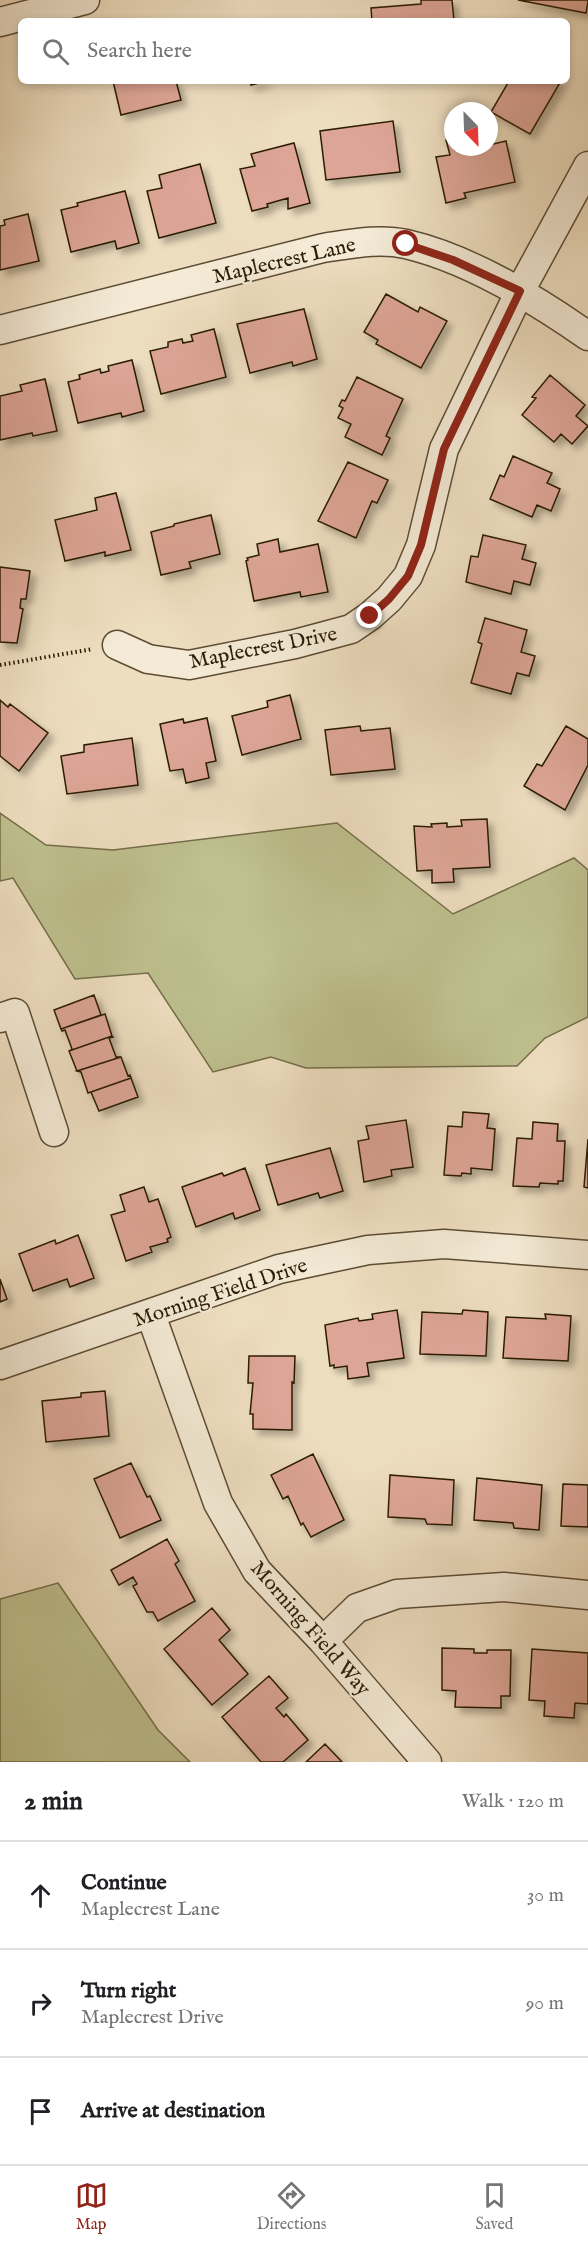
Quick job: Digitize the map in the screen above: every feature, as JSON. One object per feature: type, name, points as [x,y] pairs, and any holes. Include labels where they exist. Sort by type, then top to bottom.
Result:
[{"type":"street","points":[[0,22],[85,0]]},
{"type":"street","name":"Maplecrest Drive","points":[[117,645],[148,658],[189,665],[296,644],[351,628],[370,616],[389,599],[408,576],[421,545],[444,449],[520,291],[588,165]]},
{"type":"street","name":"Maplecrest Lane","points":[[0,330],[323,248],[371,241],[406,244],[453,260],[520,291],[588,336]]},
{"type":"street","points":[[0,1018],[15,1013],[54,1132]]},
{"type":"street","name":"Morning Field Drive","points":[[0,1365],[151,1315],[279,1269],[368,1250],[444,1244],[588,1255]]},
{"type":"street","name":"Morning Field Way","points":[[151,1315],[218,1503],[256,1571],[322,1641],[428,1762]]},
{"type":"street","points":[[322,1641],[357,1608],[397,1594],[504,1587],[588,1595]]},
{"type":"path","points":[[0,665],[117,645]]},
{"type":"green space","points":[[0,813],[46,845],[113,850],[337,823],[453,914],[574,858],[588,870],[588,1017],[545,1038],[517,1066],[306,1068],[271,1057],[213,1072],[148,973],[75,979],[13,878],[0,881]]},
{"type":"green space","points":[[58,1583],[158,1730],[190,1762],[0,1762],[0,1599]]},
{"type":"building","points":[[421,0],[452,0],[454,18],[372,18],[371,8],[421,4]]},
{"type":"building","points":[[518,0],[588,0],[588,2],[586,13]]},
{"type":"building","points":[[114,84],[177,84],[181,100],[121,115]]},
{"type":"building","points":[[507,84],[559,84],[530,134],[498,116],[497,102]]},
{"type":"building","points":[[393,121],[400,172],[326,180],[320,131]]},
{"type":"building","points":[[506,141],[515,182],[464,193],[466,198],[446,203],[436,157],[498,156],[498,143]]},
{"type":"building","points":[[294,143],[310,203],[288,209],[288,198],[252,211],[240,169],[255,166],[251,154]]},
{"type":"building","points":[[200,164],[216,223],[159,238],[147,191],[162,188],[159,175]]},
{"type":"building","points":[[125,191],[139,243],[117,249],[115,241],[71,252],[61,210],[78,206],[77,203]]},
{"type":"building","points":[[28,214],[39,261],[0,270],[0,226],[5,225],[4,220]]},
{"type":"building","points":[[386,294],[418,312],[420,307],[447,321],[421,368],[376,344],[378,340],[364,332]]},
{"type":"building","points":[[304,309],[317,359],[293,366],[292,362],[250,373],[237,324]]},
{"type":"building","points":[[214,329],[226,377],[161,394],[150,351],[168,347],[168,342],[182,339],[183,343],[193,341],[191,335]]},
{"type":"building","points":[[132,360],[144,411],[122,417],[121,413],[78,423],[68,382],[80,379],[79,375],[100,369],[101,373],[109,371],[108,366]]},
{"type":"building","points":[[550,375],[585,405],[576,416],[588,426],[572,444],[561,434],[554,442],[522,415],[536,398],[532,397]]},
{"type":"building","points":[[357,377],[403,399],[386,436],[390,438],[382,455],[345,437],[351,424],[338,418],[343,408],[339,406],[342,400],[345,401]]},
{"type":"building","points":[[45,379],[57,431],[33,436],[32,433],[0,440],[0,396],[22,391],[20,385]]},
{"type":"building","points":[[513,456],[552,473],[547,483],[560,489],[551,511],[537,505],[532,517],[490,499],[500,475],[504,477]]},
{"type":"building","points":[[348,462],[388,480],[377,503],[372,501],[356,538],[318,521]]},
{"type":"building","points":[[116,493],[131,550],[105,556],[105,552],[65,561],[55,520],[97,510],[95,498]]},
{"type":"building","points":[[211,515],[220,554],[189,562],[191,568],[161,575],[151,532]]},
{"type":"building","points":[[483,535],[526,545],[522,559],[536,563],[530,585],[514,581],[511,594],[466,582],[471,556],[478,557]]},
{"type":"building","points":[[278,539],[280,552],[318,544],[328,592],[301,597],[300,592],[254,601],[247,558],[259,555],[257,544]]},
{"type":"building","points":[[0,567],[30,571],[26,599],[21,599],[20,608],[23,609],[17,643],[0,642]]},
{"type":"building","points":[[485,618],[527,630],[521,652],[535,656],[529,676],[517,673],[511,694],[471,683],[482,644],[478,642]]},
{"type":"building","points":[[290,695],[301,739],[242,755],[232,716],[268,707],[267,701]]},
{"type":"building","points":[[0,700],[8,707],[10,704],[48,733],[19,771],[0,756]]},
{"type":"building","points":[[207,718],[216,761],[206,763],[209,778],[186,783],[183,769],[170,771],[160,724],[183,719],[184,723]]},
{"type":"building","points":[[360,726],[361,731],[390,728],[395,769],[331,775],[325,730]]},
{"type":"building","points":[[566,726],[588,739],[588,765],[565,810],[524,786],[537,764],[542,766]]},
{"type":"building","points":[[132,738],[138,785],[67,794],[61,756],[84,752],[84,745]]},
{"type":"building","points":[[487,819],[490,867],[453,869],[454,882],[432,883],[432,870],[417,871],[414,826],[432,827],[431,824],[447,823],[447,827],[462,826],[461,820]]},
{"type":"building","points":[[94,995],[101,1015],[61,1029],[54,1010]]},
{"type":"building","points":[[105,1014],[112,1036],[69,1051],[72,1049],[65,1030],[61,1029]]},
{"type":"building","points":[[112,1036],[109,1038],[116,1057],[121,1057],[77,1071],[69,1051]]},
{"type":"building","points":[[121,1057],[128,1076],[130,1075],[131,1078],[88,1093],[81,1072],[77,1071]]},
{"type":"building","points":[[131,1078],[138,1097],[99,1111],[91,1092]]},
{"type":"building","points":[[463,1112],[489,1114],[487,1128],[495,1129],[492,1170],[471,1168],[471,1174],[444,1175],[448,1126],[462,1127]]},
{"type":"building","points":[[406,1120],[413,1167],[391,1170],[392,1176],[364,1182],[358,1141],[369,1139],[366,1126]]},
{"type":"building","points":[[533,1122],[558,1124],[557,1141],[565,1141],[563,1181],[558,1181],[558,1184],[540,1183],[539,1187],[513,1186],[517,1138],[532,1139]]},
{"type":"building","points":[[588,1139],[588,1188],[584,1187]]},
{"type":"building","points":[[330,1148],[343,1191],[320,1198],[318,1193],[278,1205],[266,1165]]},
{"type":"building","points":[[245,1168],[260,1210],[235,1219],[233,1213],[196,1227],[182,1187],[222,1173],[224,1176]]},
{"type":"building","points":[[144,1187],[149,1202],[158,1199],[171,1237],[167,1239],[168,1242],[150,1247],[152,1252],[126,1261],[111,1215],[125,1211],[120,1195]]},
{"type":"building","points":[[78,1235],[94,1278],[70,1287],[67,1279],[33,1291],[19,1254],[55,1240],[56,1244]]},
{"type":"building","points":[[0,1279],[7,1299],[0,1302]]},
{"type":"building","points":[[397,1310],[404,1358],[367,1363],[369,1376],[348,1379],[347,1366],[334,1368],[334,1365],[330,1366],[325,1325],[358,1318],[359,1321],[373,1319],[372,1314]]},
{"type":"building","points":[[463,1310],[488,1312],[486,1356],[420,1354],[422,1312],[462,1314]]},
{"type":"building","points":[[545,1314],[571,1316],[568,1361],[503,1358],[506,1317],[546,1319]]},
{"type":"building","points":[[249,1356],[295,1356],[294,1383],[292,1382],[292,1430],[253,1429],[253,1414],[250,1414],[253,1383],[248,1383]]},
{"type":"building","points":[[105,1391],[109,1436],[46,1442],[42,1401],[81,1397],[81,1393]]},
{"type":"building","points":[[313,1454],[344,1520],[311,1537],[303,1523],[301,1525],[288,1496],[283,1499],[271,1475]]},
{"type":"building","points":[[131,1463],[161,1520],[120,1538],[94,1479]]},
{"type":"building","points":[[390,1475],[454,1480],[452,1525],[427,1524],[425,1519],[388,1517]]},
{"type":"building","points":[[477,1478],[542,1485],[539,1530],[514,1528],[513,1523],[474,1520]]},
{"type":"building","points":[[563,1484],[588,1485],[588,1527],[561,1526]]},
{"type":"building","points":[[167,1539],[179,1561],[175,1564],[195,1601],[158,1621],[153,1612],[147,1612],[133,1586],[137,1584],[133,1577],[119,1585],[111,1570]]},
{"type":"building","points":[[212,1608],[230,1630],[219,1640],[248,1674],[212,1705],[164,1649]]},
{"type":"building","points":[[442,1648],[474,1649],[474,1653],[487,1653],[487,1650],[511,1650],[510,1696],[501,1696],[501,1708],[455,1707],[456,1691],[442,1690]]},
{"type":"building","points":[[532,1649],[588,1653],[588,1704],[575,1703],[574,1718],[544,1716],[545,1701],[529,1700]]},
{"type":"building","points":[[269,1676],[288,1698],[276,1708],[284,1717],[286,1714],[308,1740],[283,1762],[261,1762],[222,1717]]},
{"type":"building","points":[[325,1744],[342,1762],[306,1762]]},
{"type":"route","points":[[370,616],[389,599],[408,576],[421,545],[444,449],[520,291],[453,260],[406,244]]}]
